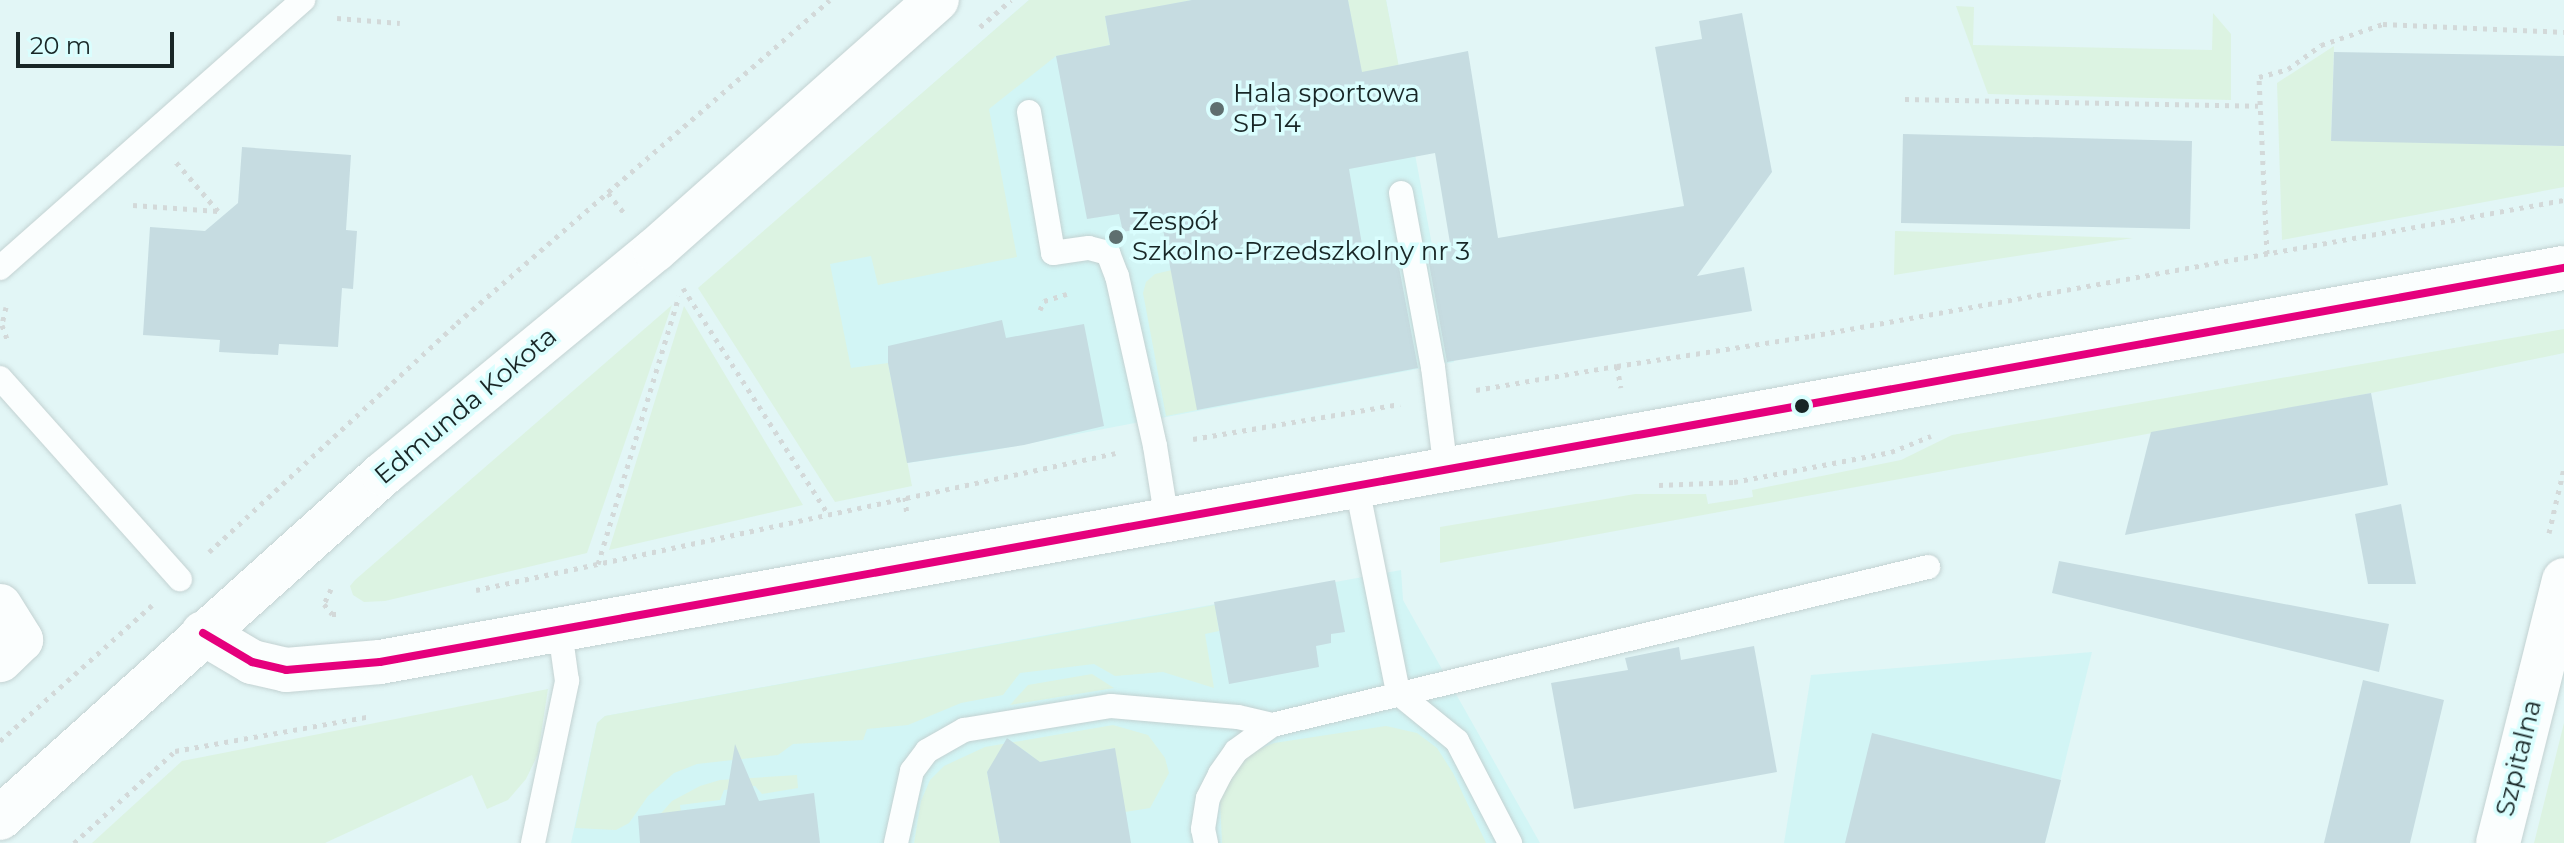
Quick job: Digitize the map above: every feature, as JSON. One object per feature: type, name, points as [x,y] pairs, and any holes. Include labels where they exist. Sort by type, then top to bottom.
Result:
[{"type":"street","name":"Edmunda Kokota","points":[[0,818],[383,474],[655,250],[937,0]]},
{"type":"street","points":[[203,633],[252,662],[286,670],[380,662],[2564,268]]},
{"type":"street","name":"Szpitalna","points":[[2498,843],[2564,580]]},
{"type":"street","points":[[0,606],[21,640],[0,660]]},
{"type":"lane","points":[[0,268],[303,0]]},
{"type":"lane","points":[[1029,112],[1053,253],[1089,248],[1108,253],[1117,276],[1155,446],[1167,521]]},
{"type":"lane","points":[[1401,193],[1433,367],[1446,471]]},
{"type":"lane","points":[[0,378],[180,579]]},
{"type":"lane","points":[[1357,487],[1398,693],[1457,741],[1510,843]]},
{"type":"lane","points":[[1206,843],[1203,829],[1208,798],[1220,774],[1236,751],[1272,725],[1928,567]]},
{"type":"lane","points":[[533,843],[567,681],[560,631]]},
{"type":"lane","points":[[896,843],[912,771],[927,751],[964,730],[1111,706],[1238,717],[1272,725]]},
{"type":"path","points":[[0,741],[457,323],[830,0]]},
{"type":"path","points":[[338,8],[329,16],[400,23]]},
{"type":"path","points":[[2267,254],[2259,77],[2288,69],[2321,45],[2383,24],[2564,32]]},
{"type":"path","points":[[1905,99],[2258,106]]},
{"type":"path","points":[[127,205],[218,211],[180,167]]},
{"type":"path","points":[[1617,366],[1811,336],[2564,200]]},
{"type":"path","points":[[682,287],[828,514]]},
{"type":"path","points":[[670,297],[682,287]]},
{"type":"path","points":[[598,564],[682,287]]},
{"type":"path","points":[[9,299],[2,325],[12,346]]},
{"type":"path","points":[[463,593],[1155,446],[1265,427]]},
{"type":"path","points":[[1628,439],[1635,486],[1734,482],[1891,452]]},
{"type":"path","points":[[343,579],[331,589],[324,604],[332,614],[345,614]]},
{"type":"path","points":[[74,843],[175,751],[374,716]]},
{"type":"shaded area","name":"Zespół Szkolno-Przedszkolny nr 3","points":[[1029,0],[1386,0],[1454,362],[984,452],[907,463],[905,453],[847,464],[815,187]]},
{"type":"shaded area","points":[[1401,570],[1403,600],[1540,843],[571,843],[597,723],[605,716]]},
{"type":"shaded area","points":[[2092,652],[2045,843],[1784,843],[1811,675]]},
{"type":"green space","points":[[1029,0],[1192,0],[1105,17],[1110,45],[1056,56],[989,109],[1017,257],[878,285],[871,256],[830,264],[851,368],[888,363],[912,486],[835,502],[698,288]]},
{"type":"green space","points":[[1348,0],[1386,0],[1416,156],[1378,163]]},
{"type":"green space","points":[[1956,6],[1974,7],[1973,45],[2212,50],[2213,13],[2231,34],[2231,100],[1988,94]]},
{"type":"green space","points":[[2334,46],[2331,140],[2564,146],[2564,187],[2282,240],[2277,83]]},
{"type":"green space","points":[[1896,231],[2133,238],[1894,275]]},
{"type":"green space","points":[[1193,265],[1197,410],[1166,416],[1143,293],[1146,282],[1155,274]]},
{"type":"green space","points":[[672,305],[587,553],[385,601],[364,602],[353,595],[350,586],[355,580]]},
{"type":"green space","points":[[684,306],[803,505],[609,550]]},
{"type":"green space","points":[[2564,329],[2564,353],[2371,393],[1440,563],[1440,527],[1635,494],[1706,494],[1708,504],[1753,497],[1752,490],[1901,460],[1952,435]]},
{"type":"green space","points":[[1215,605],[1219,631],[1205,634],[1214,688],[1163,672],[1115,676],[1094,664],[1020,673],[1003,695],[961,703],[908,725],[867,729],[863,740],[793,744],[778,755],[697,764],[674,773],[648,796],[629,823],[616,830],[575,828],[597,723],[605,716]]},
{"type":"green space","points":[[1092,674],[1114,688],[1010,705],[1028,685]]},
{"type":"green space","points":[[548,689],[538,754],[526,779],[508,800],[487,809],[472,775],[325,843],[92,843],[182,761]]},
{"type":"green space","points":[[2564,723],[2564,843],[2534,843]]},
{"type":"green space","points":[[1113,725],[1148,735],[1165,758],[1169,773],[1150,808],[1125,812],[1114,748],[1034,763],[1032,756],[1018,746],[987,772],[1000,843],[914,843],[921,801],[930,780],[944,766],[985,747]]},
{"type":"green space","points":[[1386,726],[1417,733],[1437,748],[1453,773],[1486,843],[1222,843],[1220,800],[1231,773],[1248,754],[1274,743]]},
{"type":"green space","points":[[797,775],[798,788],[762,794],[755,786],[724,790],[720,800],[680,805],[685,843],[643,843],[656,819],[672,801],[700,786],[720,780]]},
{"type":"building","points":[[1192,0],[1348,0],[1362,72],[1468,51],[1498,238],[1684,206],[1655,47],[1702,39],[1699,21],[1742,13],[1772,172],[1697,276],[1744,267],[1752,311],[1447,362],[1426,247],[1450,243],[1435,153],[1349,169],[1364,256],[1396,251],[1418,368],[1197,410],[1162,224],[1123,232],[1119,214],[1087,219],[1056,56],[1110,45],[1105,16]]},
{"type":"building","points":[[2334,52],[2564,56],[2564,146],[2331,141]]},
{"type":"building","points":[[1903,134],[2192,141],[2190,229],[1901,223]]},
{"type":"building","points":[[242,147],[351,155],[346,230],[357,231],[353,289],[342,288],[338,347],[279,344],[278,355],[219,352],[220,340],[143,335],[150,227],[205,231],[238,203]]},
{"type":"building","points":[[1002,320],[1006,338],[1084,324],[1104,426],[1024,445],[907,463],[888,363],[888,346]]},
{"type":"building","points":[[2371,393],[2388,485],[2125,535],[2151,432]]},
{"type":"building","points":[[2401,504],[2416,584],[2368,584],[2355,514]]},
{"type":"building","points":[[2059,561],[2389,624],[2379,672],[2052,593]]},
{"type":"building","points":[[1335,580],[1345,632],[1331,634],[1331,643],[1316,646],[1319,667],[1229,684],[1214,602]]},
{"type":"building","points":[[1754,646],[1777,772],[1574,809],[1551,683],[1628,670],[1625,658],[1679,647],[1681,660]]},
{"type":"building","points":[[2363,680],[2444,700],[2410,843],[2324,843]]},
{"type":"building","points":[[1872,733],[2061,780],[2045,843],[1845,843]]},
{"type":"building","points":[[1007,738],[1040,762],[1115,748],[1131,843],[1000,843],[987,772]]},
{"type":"building","points":[[735,744],[759,801],[814,793],[820,843],[640,843],[638,816],[725,805]]},
{"type":"transit line","points":[[203,633],[252,662],[286,670],[380,662],[2564,268]]},
{"type":"place","name":"Hala sportowa SP 14","points":[[1217,109]]},
{"type":"place","name":"Zespół Szkolno-Przedszkolny nr 3","points":[[1116,237]]}]
